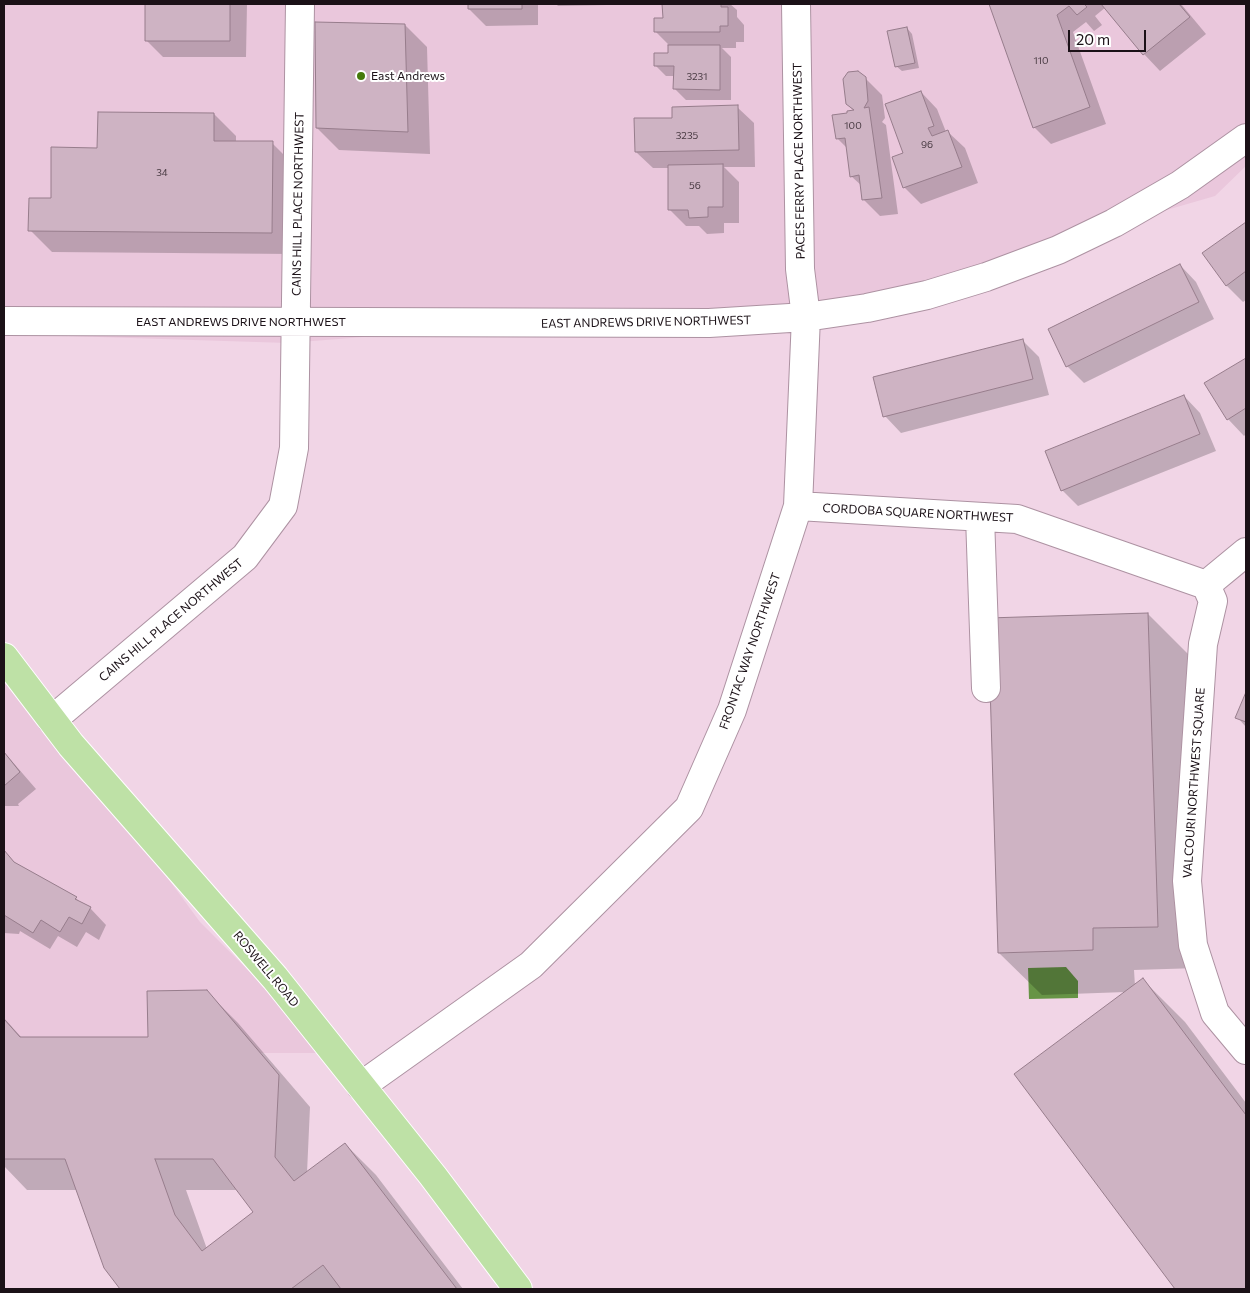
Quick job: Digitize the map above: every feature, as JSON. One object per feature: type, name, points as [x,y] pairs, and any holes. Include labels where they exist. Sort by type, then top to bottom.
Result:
[{"type":"main road","name":"ROSWELL ROAD","points":[[4,657],[71,745],[275,978],[433,1176],[518,1289]]},
{"type":"street","name":"CAINS HILL PLACE NORTHWEST","points":[[52,720],[245,557],[283,506],[294,448],[300,4]]},
{"type":"street","name":"PACES FERRY PLACE NORTHWEST","points":[[796,4],[800,269],[806,318],[798,506]]},
{"type":"street","name":"EAST ANDREWS DRIVE NORTHWEST","points":[[4,321],[709,324],[806,318],[867,308],[927,295],[986,277],[1058,250],[1114,223],[1180,185],[1246,138]]},
{"type":"street","name":"CORDOBA SQUARE NORTHWEST","points":[[798,506],[1017,519],[1206,585]]},
{"type":"street","name":"FRONTAC WAY NORTHWEST","points":[[361,1086],[531,965],[689,808],[732,710],[798,506]]},
{"type":"street","points":[[980,517],[986,688]]},
{"type":"street","points":[[1206,585],[1246,552]]},
{"type":"street","name":"VALCOURI NORTHWEST SQUARE","points":[[1206,585],[1213,601],[1203,644],[1186,881],[1193,945],[1215,1013],[1246,1050]]},
{"type":"shaded area","points":[[4,4],[1246,4],[1246,166],[1215,196],[866,297],[288,343],[4,334]]},
{"type":"shaded area","points":[[4,655],[200,922],[331,1053],[4,1053]]},
{"type":"shaded area","points":[[1066,967],[1078,981],[1078,998],[1029,999],[1028,968]]},
{"type":"building","points":[[145,4],[230,4],[230,41],[145,41]]},
{"type":"building","points":[[468,4],[522,4],[522,9],[468,9]]},
{"type":"building","points":[[662,4],[721,4],[721,7],[728,7],[728,26],[720,26],[720,32],[654,32],[654,18],[663,18]]},
{"type":"building","points":[[989,4],[1084,4],[1087,7],[1077,15],[1069,6],[1057,15],[1090,107],[1033,128]]},
{"type":"building","points":[[1101,4],[1179,4],[1190,17],[1143,55]]},
{"type":"building","name":"East Andrews","points":[[315,22],[405,24],[408,132],[316,128]]},
{"type":"building","points":[[907,27],[915,63],[895,67],[887,31]]},
{"type":"building","points":[[668,45],[720,45],[720,90],[673,89],[674,66],[654,66],[654,53],[668,53]]},
{"type":"building","points":[[858,71],[866,77],[868,101],[864,108],[869,107],[882,198],[862,200],[859,175],[850,177],[845,138],[836,139],[832,115],[854,110],[846,104],[843,79],[848,72]]},
{"type":"building","points":[[921,91],[934,126],[928,128],[932,136],[948,130],[962,167],[903,188],[892,157],[903,153],[885,104]]},
{"type":"building","points":[[738,105],[739,150],[635,152],[634,118],[672,118],[672,107]]},
{"type":"building","points":[[98,112],[214,113],[214,141],[273,141],[272,233],[28,231],[29,198],[51,198],[51,147],[97,148]]},
{"type":"building","points":[[723,164],[723,207],[708,207],[708,217],[689,218],[688,210],[668,210],[668,165]]},
{"type":"building","points":[[1246,222],[1246,271],[1226,286],[1202,253]]},
{"type":"building","points":[[1180,264],[1199,302],[1066,367],[1048,329]]},
{"type":"building","points":[[1023,339],[1033,379],[883,417],[873,377]]},
{"type":"building","points":[[1246,358],[1246,408],[1227,420],[1204,383]]},
{"type":"building","points":[[1184,395],[1200,434],[1061,491],[1045,451]]},
{"type":"building","points":[[1148,613],[1158,927],[1093,928],[1093,950],[998,953],[988,618]]},
{"type":"building","points":[[1246,692],[1246,722],[1235,718]]},
{"type":"building","points":[[4,752],[20,772],[4,786]]},
{"type":"building","points":[[4,850],[14,862],[77,897],[75,899],[91,907],[82,924],[69,917],[60,932],[41,920],[33,933],[4,915]]},
{"type":"building","points":[[1143,978],[1246,1115],[1246,1289],[1175,1289],[1014,1074]]},
{"type":"building","points":[[207,990],[279,1075],[275,1157],[294,1181],[345,1143],[457,1289],[341,1289],[323,1265],[291,1289],[120,1289],[104,1268],[65,1159],[4,1159],[4,1019],[20,1037],[148,1037],[147,991]],"holes":[[[155,1159],[213,1159],[253,1212],[202,1251],[175,1215]]]},
{"type":"place","name":"East Andrews","points":[[361,76]]}]
